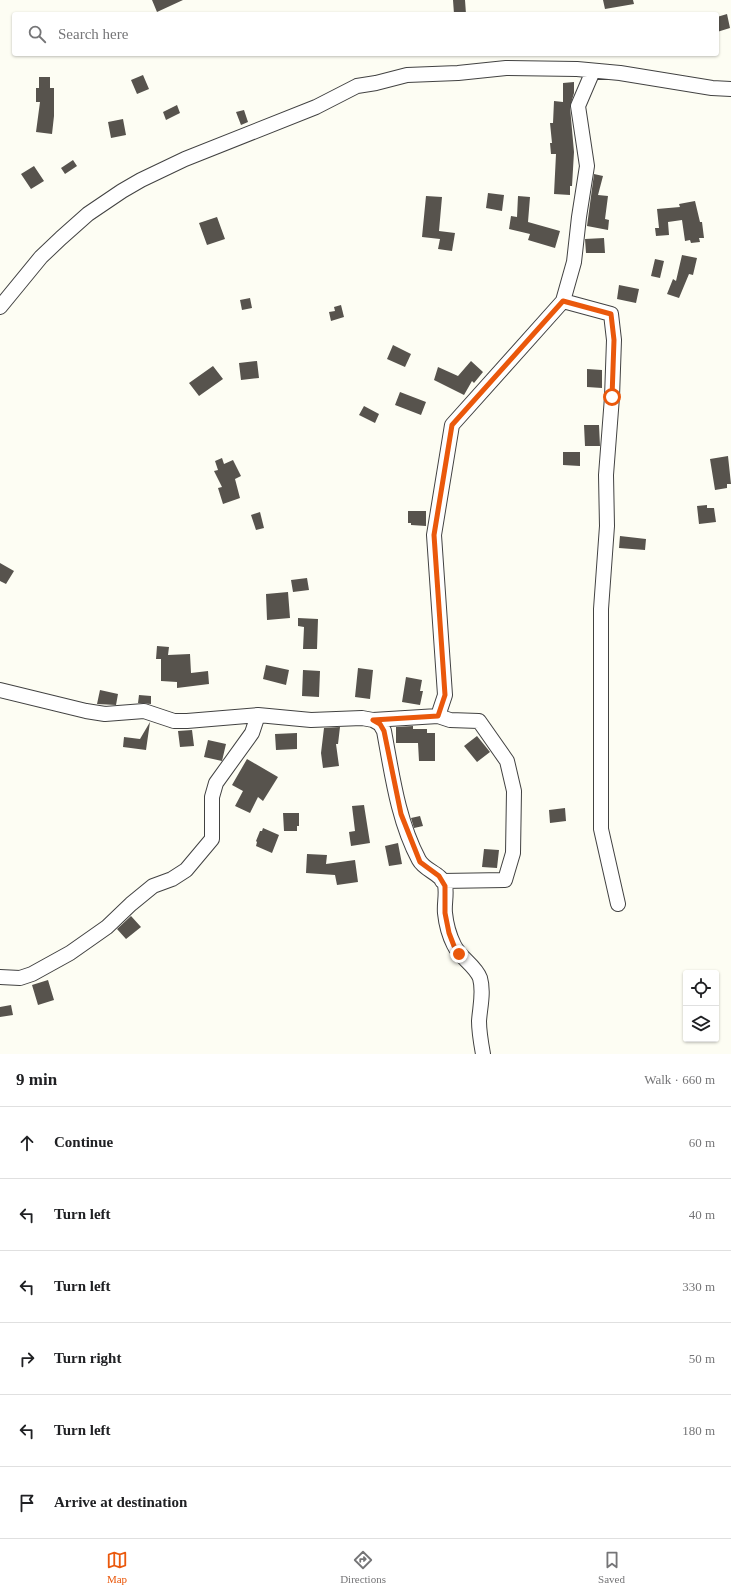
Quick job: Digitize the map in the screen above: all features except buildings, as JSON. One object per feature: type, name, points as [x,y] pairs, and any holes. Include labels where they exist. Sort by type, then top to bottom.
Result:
[{"type":"street","points":[[0,307],[41,257],[88,214],[122,191],[141,180],[185,159],[316,107],[357,86],[407,75],[458,73],[506,68],[620,73],[712,88],[731,88]]},
{"type":"street","points":[[438,716],[445,695],[434,535],[452,425],[563,301],[574,262],[579,216],[587,166],[578,106],[593,71]]},
{"type":"street","points":[[563,301],[611,314],[614,340],[612,397],[606,475],[607,526],[602,609],[601,830],[618,904]]},
{"type":"street","points":[[0,690],[86,711],[120,714],[144,711],[174,720],[187,721],[258,715],[311,720],[362,718],[373,720],[438,716],[450,720],[479,721],[507,761],[514,791],[513,853],[505,880],[442,881]]},
{"type":"street","points":[[0,977],[20,978],[32,974],[70,953],[107,927],[131,904],[153,886],[186,870],[212,839],[212,797],[216,783],[252,733],[258,715]]},
{"type":"street","points":[[373,720],[380,724],[384,731],[401,814],[416,853],[420,862],[439,876],[442,881],[445,890],[445,913],[449,933],[454,946],[459,954],[477,973],[480,980],[482,990],[479,1022],[483,1054]]},
{"type":"route","points":[[459,954],[449,933],[445,913],[445,886],[439,876],[420,862],[416,853],[401,814],[384,731],[380,724],[373,720],[438,716],[445,695],[440,643],[434,535],[452,425],[563,301],[611,314],[614,340],[612,397]]}]
